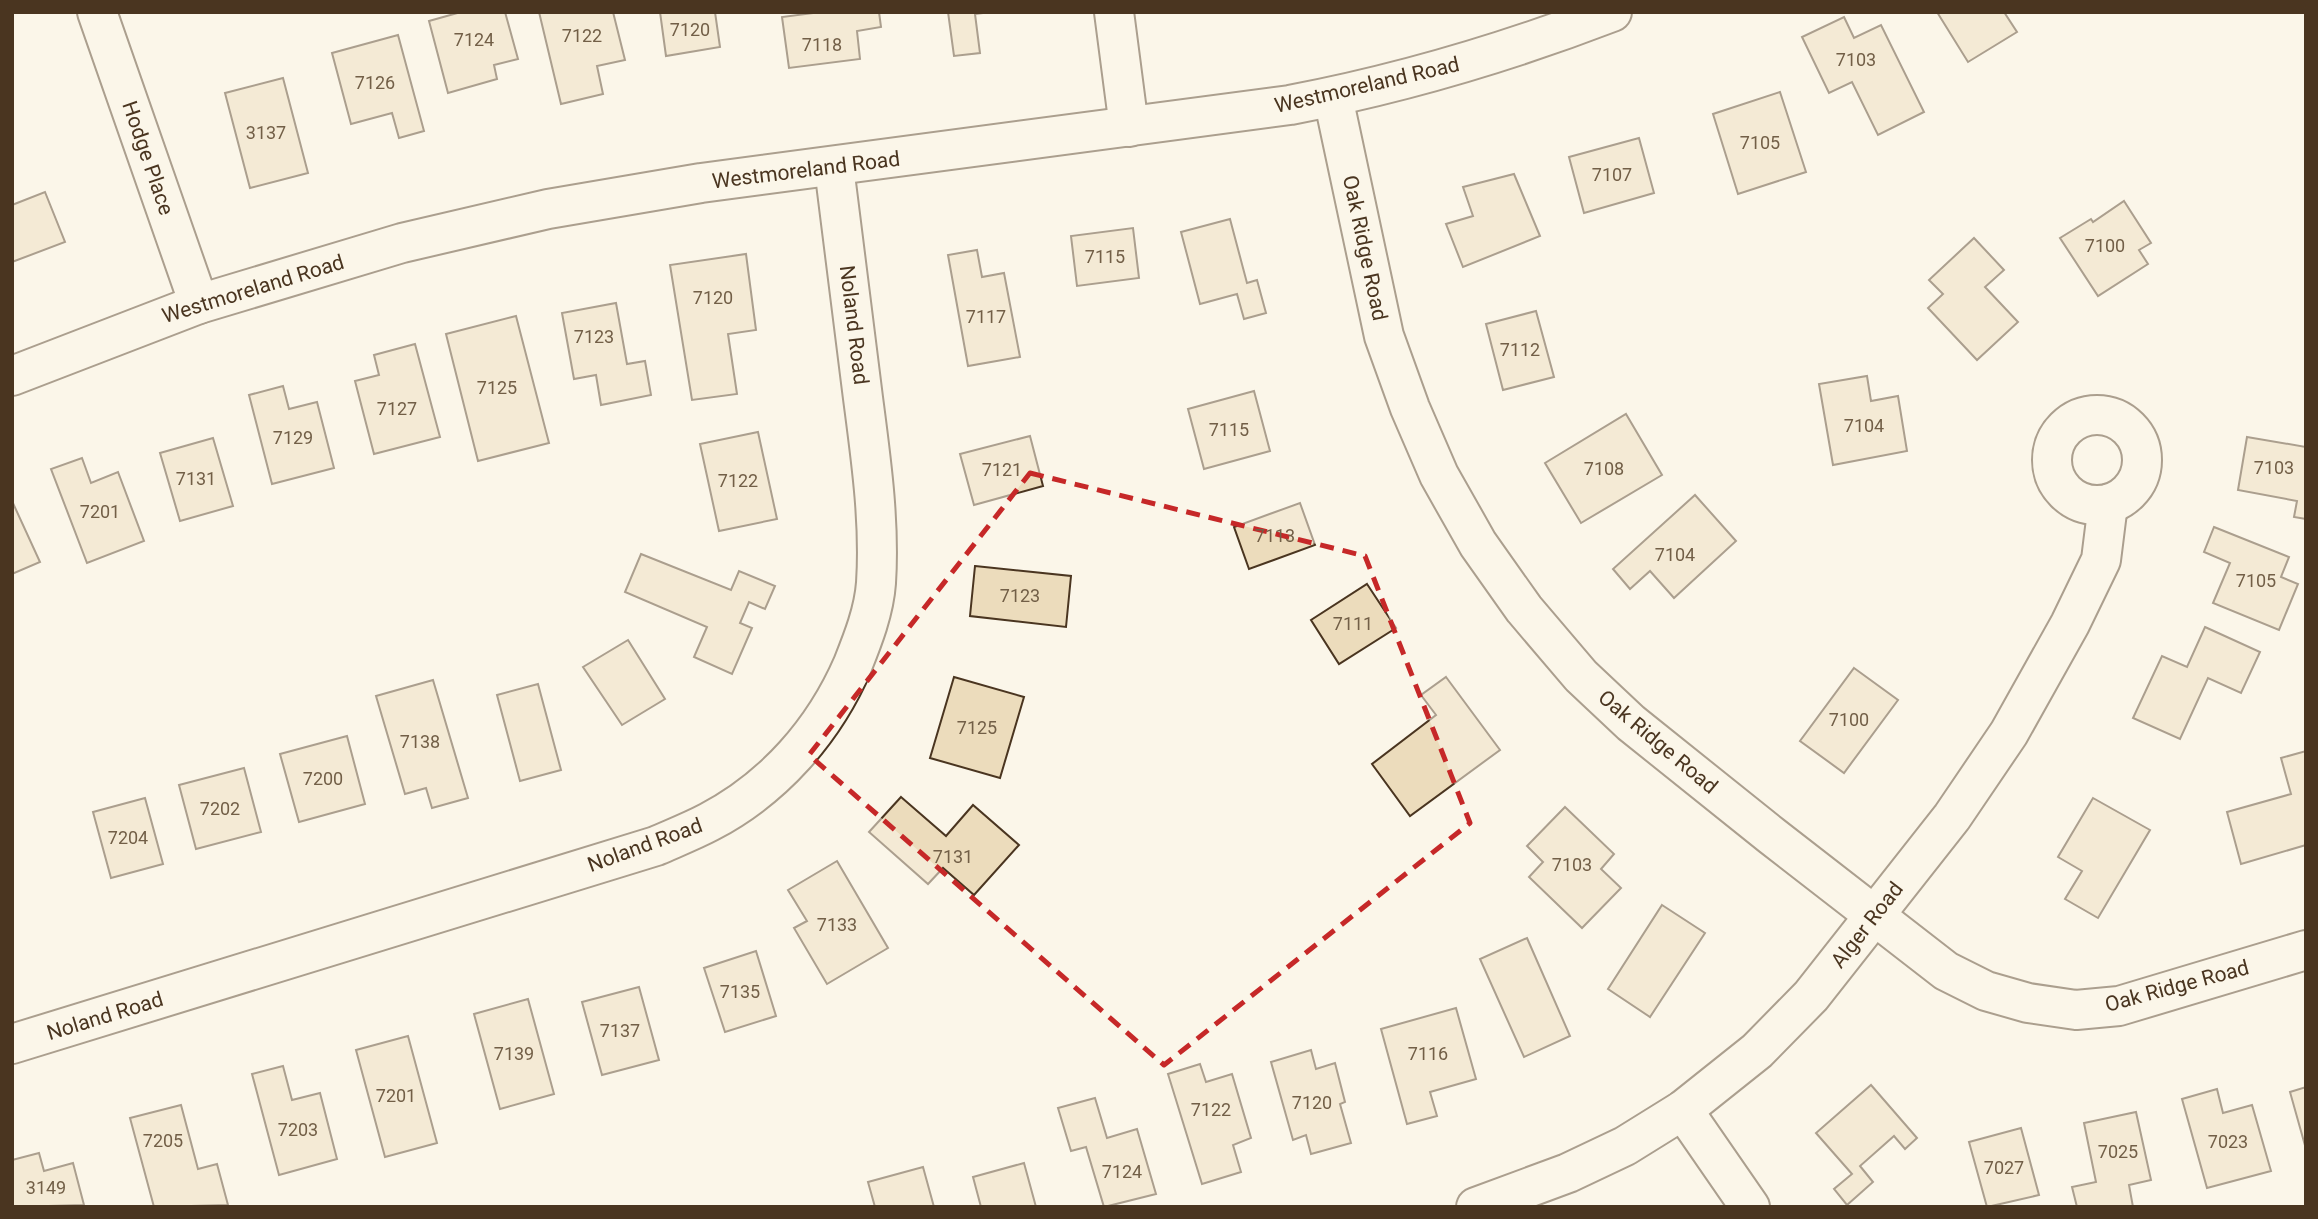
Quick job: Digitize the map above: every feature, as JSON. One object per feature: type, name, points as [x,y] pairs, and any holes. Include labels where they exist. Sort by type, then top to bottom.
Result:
[{"type":"street","name":"Hodge Place","points":[[97,12],[199,304]]},
{"type":"street","points":[[1114,12],[1129,127]]},
{"type":"street","name":"Westmoreland Road","points":[[12,376],[199,304],[402,243],[548,209],[701,183],[1290,105],[1333,97],[1459,65],[1612,12]]},
{"type":"street","name":"Oak Ridge Road","points":[[1333,97],[1384,336],[1410,408],[1439,475],[1478,544],[1532,619],[1581,676],[1631,723],[1946,971],[1986,991],[2028,1003],[2076,1010],[2119,1006],[2306,950]]},
{"type":"street","name":"Noland Road","points":[[12,1044],[656,846],[710,821],[743,801],[774,777],[809,739],[843,687],[864,638],[876,586],[877,533],[868,434],[834,167]]},
{"type":"street","name":"Alger Road","points":[[1475,1207],[1568,1173],[1625,1146],[1683,1110],[1766,1042],[1811,996],[1952,817],[2009,733],[2070,624],[2101,560],[2108,504]]},
{"type":"street","points":[[1683,1110],[1750,1207]]},
{"type":"highlighted area","points":[[1030,473],[1365,556],[1470,823],[1164,1065],[809,755]]},
{"type":"building","points":[[461,12],[505,12],[518,59],[494,65],[497,79],[448,93],[429,21]]},
{"type":"building","points":[[539,12],[613,12],[625,60],[597,66],[603,94],[561,104]]},
{"type":"building","points":[[660,12],[715,12],[720,47],[666,56]]},
{"type":"building","points":[[821,12],[879,12],[881,27],[857,31],[860,59],[789,68],[782,17]]},
{"type":"building","points":[[948,12],[991,12],[975,14],[980,53],[954,56]]},
{"type":"building","points":[[1937,12],[2004,12],[2017,32],[1968,62]]},
{"type":"building","points":[[1844,17],[1854,38],[1881,25],[1924,112],[1878,135],[1852,82],[1829,93],[1802,37]]},
{"type":"building","points":[[398,35],[424,131],[399,138],[392,113],[351,124],[332,53]]},
{"type":"building","points":[[283,78],[308,173],[250,188],[225,93]]},
{"type":"building","points":[[1780,92],[1806,172],[1738,194],[1713,114]]},
{"type":"building","points":[[1639,138],[1654,193],[1584,213],[1569,157]]},
{"type":"building","points":[[1514,174],[1540,236],[1463,267],[1446,224],[1473,216],[1463,187]]},
{"type":"building","points":[[45,192],[65,242],[12,262],[12,205]]},
{"type":"building","points":[[2124,201],[2151,243],[2139,250],[2148,264],[2098,296],[2060,238],[2091,219],[2093,222]]},
{"type":"building","points":[[1230,219],[1247,283],[1257,280],[1266,313],[1244,319],[1237,294],[1200,304],[1181,232]]},
{"type":"building","points":[[1133,228],[1139,278],[1077,286],[1071,236]]},
{"type":"building","points":[[1974,238],[2004,270],[1985,287],[2018,322],[1977,360],[1928,308],[1943,294],[1929,280]]},
{"type":"building","points":[[977,250],[982,277],[1004,273],[1020,357],[968,366],[948,255]]},
{"type":"building","points":[[746,254],[756,330],[728,334],[737,394],[692,400],[670,265]]},
{"type":"building","points":[[616,303],[627,364],[645,361],[651,395],[601,405],[596,375],[574,379],[562,313]]},
{"type":"building","points":[[1536,311],[1554,377],[1503,390],[1486,324]]},
{"type":"building","points":[[516,316],[549,443],[478,461],[446,334]]},
{"type":"building","points":[[415,344],[440,437],[374,454],[355,381],[379,375],[374,355]]},
{"type":"building","points":[[1867,376],[1871,401],[1898,396],[1907,451],[1833,465],[1819,384]]},
{"type":"building","points":[[283,386],[289,409],[317,402],[334,468],[272,484],[249,395]]},
{"type":"building","points":[[1254,391],[1270,451],[1204,469],[1188,409]]},
{"type":"building","points":[[1626,414],[1662,475],[1581,523],[1545,463]]},
{"type":"building","points":[[758,432],[777,519],[719,531],[700,444]]},
{"type":"building","points":[[1030,436],[1043,486],[974,505],[960,454]]},
{"type":"building","points":[[2247,437],[2306,447],[2306,519],[2294,517],[2297,501],[2238,490]]},
{"type":"building","points":[[213,438],[233,506],[180,521],[160,453]]},
{"type":"building","points":[[82,458],[91,483],[118,472],[144,541],[87,563],[51,469]]},
{"type":"building","points":[[1695,495],[1736,541],[1674,598],[1650,571],[1630,589],[1613,569]]},
{"type":"building","points":[[12,501],[40,562],[12,574]]},
{"type":"building","points":[[1300,503],[1315,545],[1249,569],[1234,527]]},
{"type":"building","points":[[2214,527],[2289,557],[2281,577],[2298,584],[2279,630],[2213,603],[2230,563],[2204,552]]},
{"type":"building","points":[[641,554],[731,590],[739,571],[775,586],[765,609],[749,602],[740,623],[752,628],[732,674],[694,657],[707,627],[625,592]]},
{"type":"building","points":[[975,566],[1071,576],[1066,627],[970,616]]},
{"type":"building","points":[[1367,584],[1396,628],[1339,664],[1311,620]]},
{"type":"building","points":[[2205,627],[2260,652],[2241,693],[2208,678],[2180,739],[2133,718],[2162,656],[2187,667]]},
{"type":"building","points":[[628,640],[665,699],[622,725],[583,667]]},
{"type":"building","points":[[1854,668],[1898,700],[1844,773],[1800,741]]},
{"type":"building","points":[[954,677],[1024,697],[1000,778],[930,758]]},
{"type":"building","points":[[1446,677],[1500,750],[1410,816],[1372,764],[1436,715],[1421,695]]},
{"type":"building","points":[[433,680],[468,798],[432,808],[426,788],[405,794],[376,696]]},
{"type":"building","points":[[538,684],[561,770],[520,781],[497,695]]},
{"type":"building","points":[[347,736],[365,804],[299,822],[280,754]]},
{"type":"building","points":[[2306,751],[2306,845],[2241,864],[2227,812],[2291,794],[2281,758]]},
{"type":"building","points":[[244,768],[261,832],[196,849],[179,785]]},
{"type":"building","points":[[901,797],[946,836],[973,805],[1019,845],[974,895],[943,868],[928,884],[869,832]]},
{"type":"building","points":[[145,798],[163,864],[111,878],[93,812]]},
{"type":"building","points":[[2093,798],[2150,830],[2098,918],[2065,899],[2082,871],[2058,857]]},
{"type":"building","points":[[1565,807],[1614,854],[1601,869],[1621,888],[1582,928],[1529,877],[1543,862],[1527,846]]},
{"type":"building","points":[[837,861],[888,948],[827,984],[794,928],[807,921],[788,890]]},
{"type":"building","points":[[1662,905],[1705,933],[1650,1017],[1608,989]]},
{"type":"building","points":[[1527,938],[1570,1036],[1524,1057],[1480,959]]},
{"type":"building","points":[[756,951],[776,1016],[725,1032],[704,968]]},
{"type":"building","points":[[639,987],[659,1060],[602,1075],[582,1002]]},
{"type":"building","points":[[528,999],[554,1094],[500,1109],[474,1014]]},
{"type":"building","points":[[1456,1008],[1476,1079],[1430,1092],[1437,1116],[1407,1124],[1381,1029]]},
{"type":"building","points":[[408,1036],[437,1143],[385,1157],[356,1050]]},
{"type":"building","points":[[1311,1050],[1316,1069],[1335,1063],[1345,1102],[1340,1104],[1351,1143],[1311,1154],[1306,1135],[1293,1140],[1271,1062]]},
{"type":"building","points":[[1200,1064],[1206,1082],[1232,1074],[1251,1138],[1233,1145],[1241,1172],[1202,1184],[1168,1074]]},
{"type":"building","points":[[283,1066],[292,1100],[320,1093],[337,1159],[279,1175],[252,1074]]},
{"type":"building","points":[[1871,1085],[1917,1138],[1905,1149],[1894,1136],[1860,1166],[1873,1182],[1847,1205],[1834,1189],[1852,1174],[1816,1133]]},
{"type":"building","points":[[2306,1087],[2306,1149],[2290,1092]]},
{"type":"building","points":[[2217,1089],[2223,1113],[2252,1105],[2271,1171],[2207,1188],[2182,1099]]},
{"type":"building","points":[[1095,1098],[1107,1138],[1137,1129],[1156,1194],[1104,1207],[1086,1147],[1071,1151],[1058,1108]]},
{"type":"building","points":[[181,1105],[198,1169],[217,1164],[228,1205],[154,1207],[130,1118]]},
{"type":"building","points":[[2136,1112],[2151,1180],[2129,1185],[2133,1207],[2077,1207],[2072,1187],[2096,1182],[2084,1123]]},
{"type":"building","points":[[2021,1128],[2039,1195],[1987,1207],[1969,1142]]},
{"type":"building","points":[[39,1153],[44,1171],[73,1163],[84,1205],[12,1207],[12,1160]]},
{"type":"building","points":[[1024,1163],[1036,1207],[981,1207],[973,1177]]},
{"type":"building","points":[[923,1167],[934,1207],[875,1207],[868,1182]]}]
